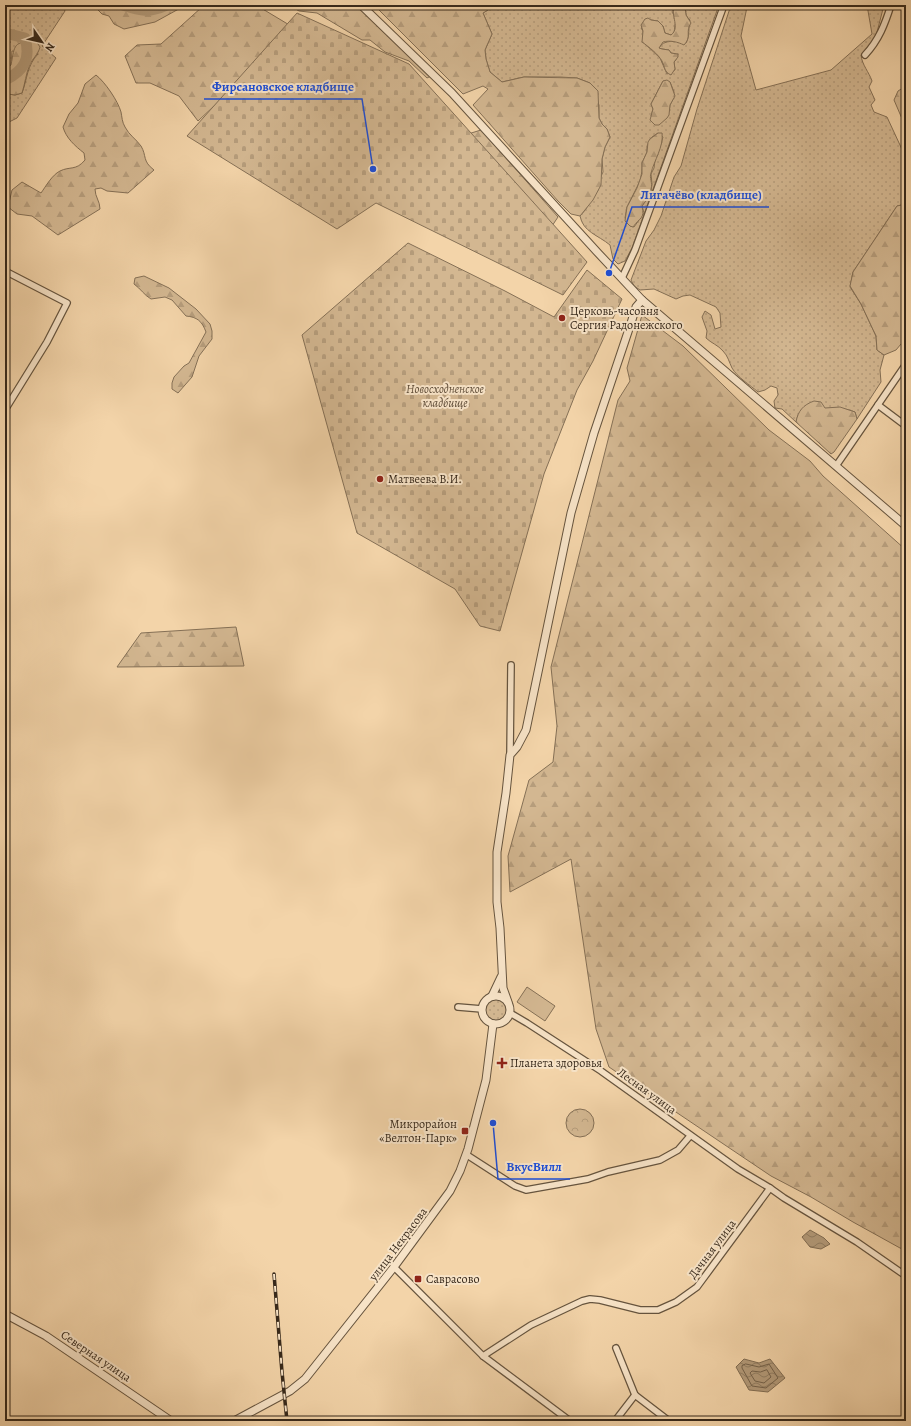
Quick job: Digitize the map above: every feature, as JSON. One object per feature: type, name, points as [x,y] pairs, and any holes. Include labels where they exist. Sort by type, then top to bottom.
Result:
[{"type":"street","points":[[360,5],[452,93],[642,300],[906,526]]},
{"type":"street","points":[[622,278],[635,250],[724,5]]},
{"type":"street","points":[[865,55],[881,32],[891,5]]},
{"type":"street","points":[[5,271],[67,303],[47,342],[5,410]]},
{"type":"street","points":[[510,755],[517,747],[526,730],[571,513],[577,491],[594,433],[630,323],[636,308],[642,300]]},
{"type":"street","points":[[836,466],[906,364]]},
{"type":"street","points":[[878,405],[906,426]]},
{"type":"street","points":[[508,1002],[504,998],[498,996],[492,996],[487,999],[483,1003],[482,1009],[484,1019],[493,1024],[500,1024],[507,1020],[510,1013],[510,1007],[503,988],[497,902],[497,852],[510,755],[511,665]]},
{"type":"street","points":[[492,996],[502,975]]},
{"type":"street","points":[[458,1007],[482,1009]]},
{"type":"street","name":"Лесная улица","points":[[510,1013],[601,1072],[738,1169],[857,1242],[906,1276]]},
{"type":"street","name":"улица Некрасова","points":[[234,1421],[290,1391],[305,1380],[394,1267],[450,1191],[467,1155],[486,1080],[493,1024]]},
{"type":"street","points":[[467,1155],[516,1186],[526,1190],[588,1179],[608,1172],[660,1160],[678,1150],[690,1136]]},
{"type":"street","name":"Дачная улица","points":[[483,1356],[531,1325],[586,1300],[600,1300],[640,1310],[658,1310],[676,1302],[698,1287],[770,1188]]},
{"type":"street","points":[[394,1267],[483,1356],[570,1421]]},
{"type":"street","name":"Северная улица","points":[[5,1314],[46,1336],[171,1421]]},
{"type":"street","points":[[616,1348],[635,1394],[669,1421]]},
{"type":"street","points":[[614,1421],[635,1394]]},
{"type":"green space","points":[[5,5],[63,5],[65,11],[42,46],[56,58],[17,118],[5,124],[5,96],[8,94],[15,95],[22,93],[29,68],[34,58],[38,54],[12,51],[11,65],[5,70],[5,48],[10,43],[8,32],[5,31]]},
{"type":"green space","points":[[93,5],[186,5],[155,22],[124,29],[114,24],[109,16],[102,14]]},
{"type":"green space","points":[[206,5],[256,5],[296,29],[198,121],[179,96],[150,83],[136,83],[125,56],[137,45],[161,44]]},
{"type":"green space","points":[[289,5],[357,5],[431,76],[427,78],[409,61],[385,52],[370,40],[362,40],[317,13],[299,11]]},
{"type":"green space","points":[[374,5],[491,5],[488,10],[483,13],[492,34],[485,50],[486,59],[490,72],[502,82],[524,77],[577,78],[590,83],[598,91],[599,118],[607,129],[610,137],[605,147],[602,159],[601,185],[593,200],[580,216],[571,214],[558,201],[473,105],[488,89],[483,86],[463,94]]},
{"type":"green space","points":[[491,5],[677,5],[672,12],[676,18],[674,33],[671,35],[665,33],[663,26],[658,21],[651,20],[641,28],[643,31],[643,42],[660,58],[667,74],[675,70],[675,54],[671,53],[669,50],[659,48],[667,42],[675,41],[686,43],[688,38],[690,20],[686,16],[686,11],[681,5],[719,5],[632,248],[625,261],[618,264],[613,259],[610,245],[588,230],[584,226],[580,216],[586,209],[603,172],[602,159],[605,147],[610,137],[607,129],[599,118],[599,105],[590,83],[577,78],[560,77],[524,77],[502,82],[490,72],[486,59],[485,50],[492,34],[483,13],[488,10]],"holes":[[[663,81],[670,82],[674,92],[669,112],[651,116],[653,109],[651,104]],[[658,133],[663,137],[651,174],[651,191],[642,206],[644,213],[634,227],[630,226],[625,218],[627,207],[640,181],[642,163],[647,152],[647,146],[652,137]]]},
{"type":"green space","points":[[677,5],[682,5],[685,7],[686,15],[691,23],[688,29],[688,39],[684,45],[666,41],[663,42],[659,48],[678,54],[678,57],[674,62],[675,69],[671,75],[666,71],[658,56],[642,42],[643,31],[641,25],[645,19],[648,18],[658,21],[663,26],[665,33],[671,35],[675,28],[673,11]]},
{"type":"green space","points":[[731,5],[755,5],[747,7],[741,36],[756,90],[831,70],[872,34],[867,5],[884,5],[876,36],[873,42],[861,55],[872,81],[869,87],[875,100],[871,105],[874,112],[887,117],[906,158],[906,204],[897,206],[853,272],[850,287],[861,304],[876,336],[877,350],[884,355],[880,370],[881,382],[857,419],[855,412],[840,408],[833,408],[798,415],[796,422],[782,409],[775,408],[774,401],[778,395],[777,388],[771,386],[758,392],[740,378],[732,368],[726,355],[721,349],[706,338],[707,331],[702,317],[705,311],[711,315],[715,329],[721,327],[720,313],[716,307],[690,295],[676,299],[654,289],[640,290],[634,286],[631,280],[646,241],[654,230],[661,216],[674,177],[681,166],[697,109]]},
{"type":"green space","points":[[297,13],[409,64],[587,262],[563,295],[376,203],[337,229],[187,136]]},
{"type":"green space","points":[[36,41],[40,47],[29,67],[22,93],[15,95],[8,94],[5,96],[5,70],[11,65],[16,46],[23,42]]},
{"type":"green space","points":[[96,75],[114,97],[121,112],[125,127],[141,146],[146,161],[154,170],[128,193],[107,191],[101,188],[95,189],[100,209],[58,235],[32,216],[17,214],[8,207],[12,190],[22,182],[41,193],[54,175],[60,171],[79,166],[85,160],[84,153],[74,145],[64,131],[63,127],[69,114],[78,103],[85,84]]},
{"type":"green space","points":[[667,80],[670,82],[675,96],[670,105],[669,115],[667,118],[659,125],[655,125],[650,120],[653,109],[651,104],[663,81]]},
{"type":"green space","points":[[906,86],[906,128],[894,100],[898,91]]},
{"type":"green space","points":[[481,130],[558,217],[552,226],[468,134]]},
{"type":"green space","points":[[658,133],[662,133],[662,143],[652,168],[652,185],[648,198],[642,206],[642,216],[633,227],[625,221],[627,207],[637,188],[642,174],[642,163],[647,152],[648,142]]},
{"type":"green space","points":[[906,204],[906,345],[901,344],[896,350],[884,355],[877,350],[876,336],[861,304],[850,286],[853,272],[897,206]]},
{"type":"green space","name":"Новосходненское кладбище","points":[[408,243],[554,317],[587,270],[622,299],[593,361],[577,390],[544,474],[500,631],[480,626],[455,589],[357,533],[302,335]]},
{"type":"green space","points":[[144,276],[169,288],[196,309],[210,324],[212,339],[199,356],[192,377],[178,393],[172,389],[174,377],[184,366],[189,363],[206,332],[199,320],[186,316],[172,300],[165,297],[151,299],[146,296],[134,284],[135,278]]},
{"type":"green space","points":[[642,315],[683,346],[769,430],[810,461],[823,476],[906,550],[906,1250],[771,1176],[609,1067],[596,1029],[571,859],[510,892],[508,856],[529,780],[553,762],[557,726],[551,667],[618,400],[630,381],[627,368]]},
{"type":"green space","points":[[814,401],[821,402],[825,408],[840,407],[855,412],[857,419],[834,452],[831,454],[796,422],[802,409],[807,404]]},
{"type":"green space","points":[[236,627],[244,666],[117,667],[141,633]]},
{"type":"green space","points":[[527,987],[555,1006],[545,1021],[517,1002]]},
{"type":"green space","points":[[496,999],[504,1002],[507,1010],[504,1018],[496,1021],[488,1018],[485,1010],[488,1002]]},
{"type":"green space","points":[[580,1109],[586,1110],[590,1113],[593,1117],[593,1129],[590,1133],[586,1136],[580,1137],[574,1136],[570,1133],[567,1129],[566,1123],[567,1117],[570,1113],[574,1110]]},
{"type":"water","points":[[810,1230],[824,1238],[830,1244],[821,1249],[810,1247],[802,1237]]},
{"type":"water","points":[[744,1359],[759,1363],[770,1359],[785,1378],[768,1392],[749,1390],[736,1367]]},
{"type":"waterway","points":[[123,5],[135,9],[145,10],[155,9],[167,5]]},
{"type":"waterway","points":[[5,33],[25,38],[27,45],[24,64],[17,73],[5,80]]},
{"type":"railway","points":[[274,1274],[287,1421]]},
{"type":"place","name":"Фирсановское кладбище","points":[[373,169]]},
{"type":"place","name":"Лигачёво (кладбище)","points":[[609,273]]},
{"type":"place","name":"Церковь-часовня Сергия Радонежского","points":[[562,318]]},
{"type":"place","name":"Матвеева В.И.","points":[[380,479]]},
{"type":"place","name":"Планета здоровья","points":[[502,1063]]},
{"type":"place","name":"ВкусВилл","points":[[493,1123]]},
{"type":"place","name":"Микрорайон «Велтон-Парк»","points":[[465,1131]]},
{"type":"place","name":"Саврасово","points":[[418,1279]]}]
